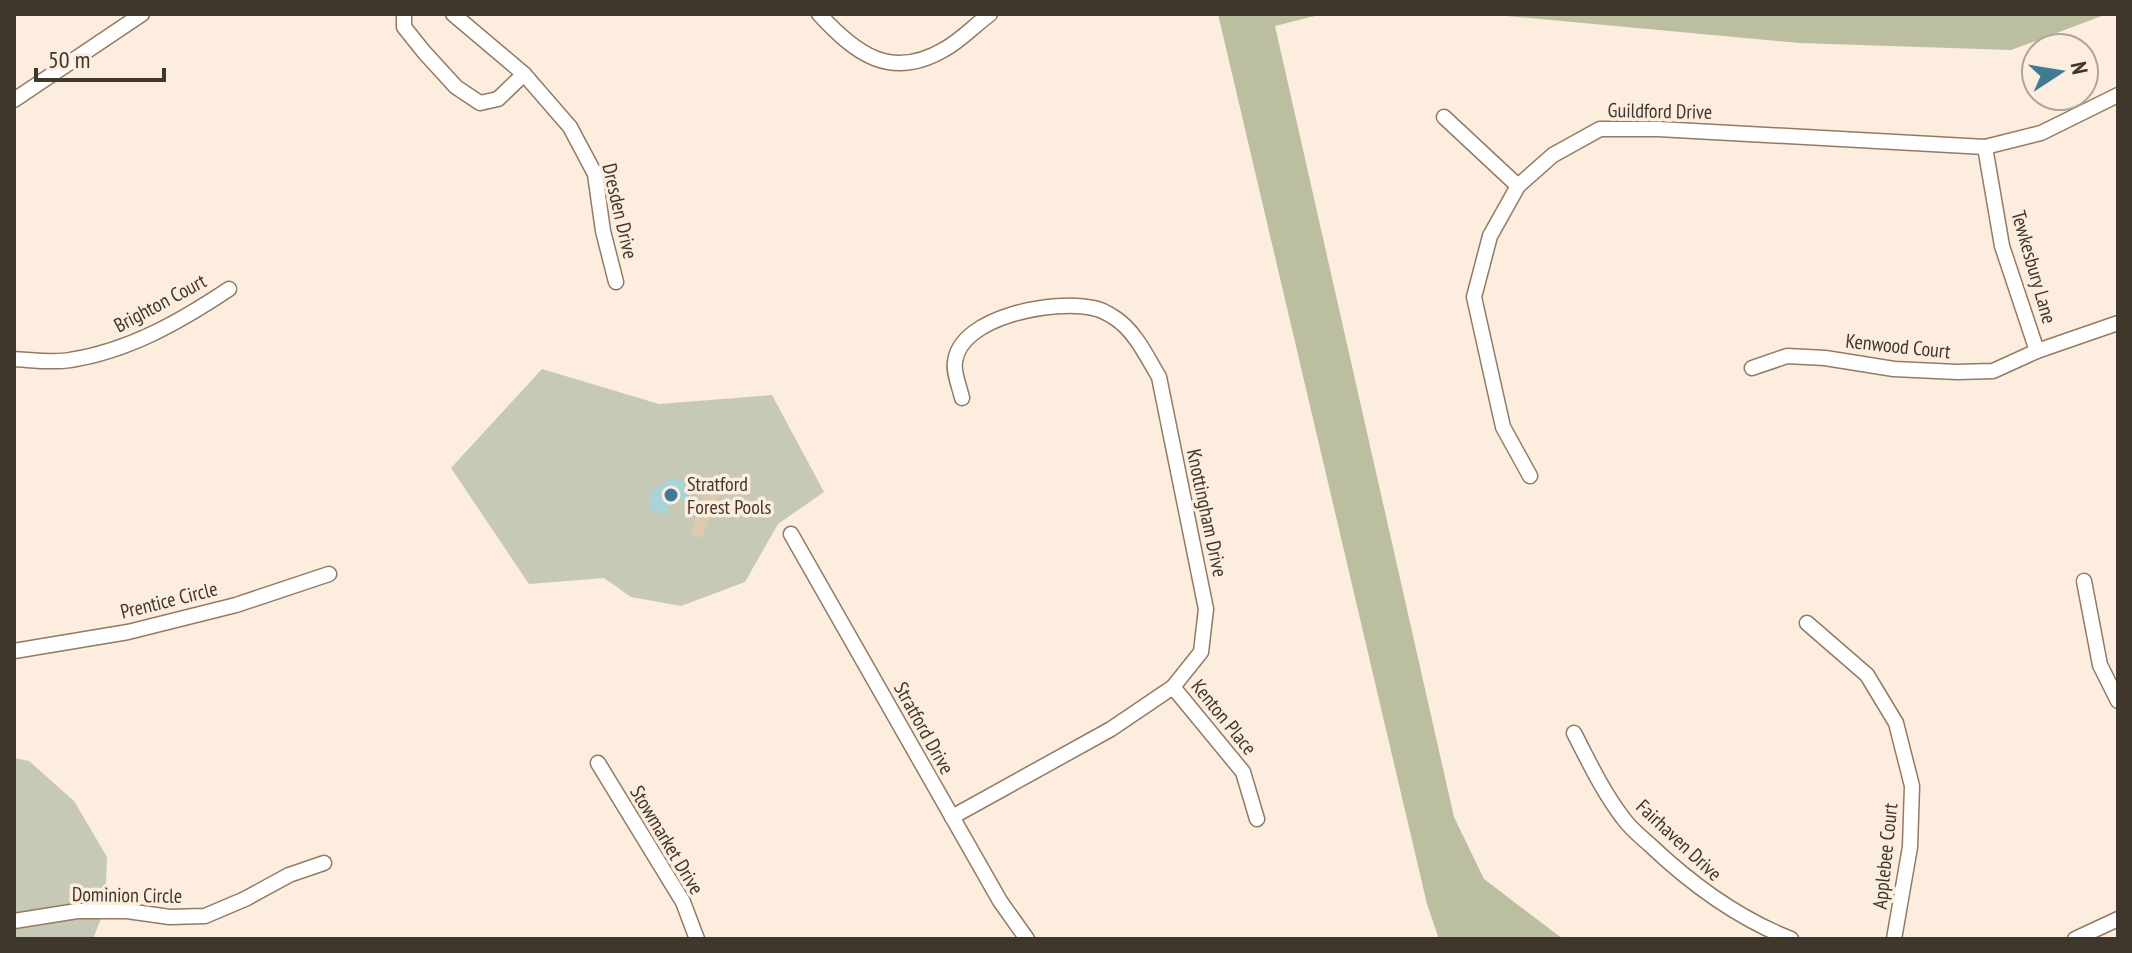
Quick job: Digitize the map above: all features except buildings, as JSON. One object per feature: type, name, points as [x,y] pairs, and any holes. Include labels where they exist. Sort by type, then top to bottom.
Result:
[{"type":"street","points":[[14,100],[142,14]]},
{"type":"street","points":[[404,14],[404,27],[424,52],[456,87],[480,103],[498,99],[524,74]]},
{"type":"street","name":"Dresden Drive","points":[[453,14],[524,74],[570,127],[595,174],[603,231],[616,282]]},
{"type":"street","points":[[819,14],[837,33],[871,59],[905,64],[944,50],[990,14]]},
{"type":"street","name":"Guildford Drive","points":[[1530,476],[1503,427],[1474,297],[1490,236],[1518,186],[1553,155],[1600,129],[1658,129],[1985,147],[2041,133],[2118,95]]},
{"type":"street","points":[[1444,117],[1518,186]]},
{"type":"street","name":"Tewkesbury Lane","points":[[1985,147],[2002,246],[2037,351]]},
{"type":"street","name":"Brighton Court","points":[[14,359],[68,361],[125,347],[187,317],[229,289]]},
{"type":"street","name":"Knottingham Drive","points":[[952,817],[1111,729],[1173,687],[1201,652],[1206,609],[1159,377],[1139,344],[1117,319],[1094,308],[1067,305],[987,322],[964,339],[954,362],[962,398]]},
{"type":"street","name":"Kenwood Court","points":[[1752,368],[1787,356],[1825,358],[1894,369],[1993,371],[2037,351],[2118,323]]},
{"type":"street","name":"Stratford Drive","points":[[791,534],[1000,901],[1027,939]]},
{"type":"street","name":"Prentice Circle","points":[[14,651],[128,632],[236,605],[329,574]]},
{"type":"street","points":[[2084,581],[2100,665],[2118,701]]},
{"type":"street","name":"Applebee Court","points":[[1807,623],[1867,675],[1896,723],[1912,786],[1910,847],[1894,939]]},
{"type":"street","name":"Kenton Place","points":[[1173,687],[1243,772],[1257,819]]},
{"type":"street","name":"Fairhaven Drive","points":[[1574,733],[1593,771],[1624,820],[1663,858],[1711,897],[1770,931],[1791,939]]},
{"type":"street","name":"Stowmarket Drive","points":[[598,763],[683,902],[697,939]]},
{"type":"street","name":"Dominion Circle","points":[[14,921],[77,911],[205,916],[289,875],[324,863]]},
{"type":"street","points":[[2075,939],[2118,919]]},
{"type":"green space","points":[[1218,14],[1323,14],[1275,26],[1454,817],[1484,879],[1563,939],[1439,939],[1427,904]]},
{"type":"green space","points":[[1485,14],[2107,14],[2059,32],[2020,32],[2020,47],[2011,50],[1800,43]]},
{"type":"green space","points":[[542,369],[659,404],[772,395],[824,492],[778,524],[745,582],[681,606],[631,597],[604,578],[529,584],[451,468]]},
{"type":"green space","points":[[14,758],[29,761],[74,801],[107,857],[105,908],[93,939],[14,939]]},
{"type":"water","name":"Stratford Forest Pools","points":[[671,477],[688,483],[690,503],[675,498],[663,515],[647,508],[652,492]]},
{"type":"place","name":"Stratford Forest Pools","points":[[671,495]]}]
